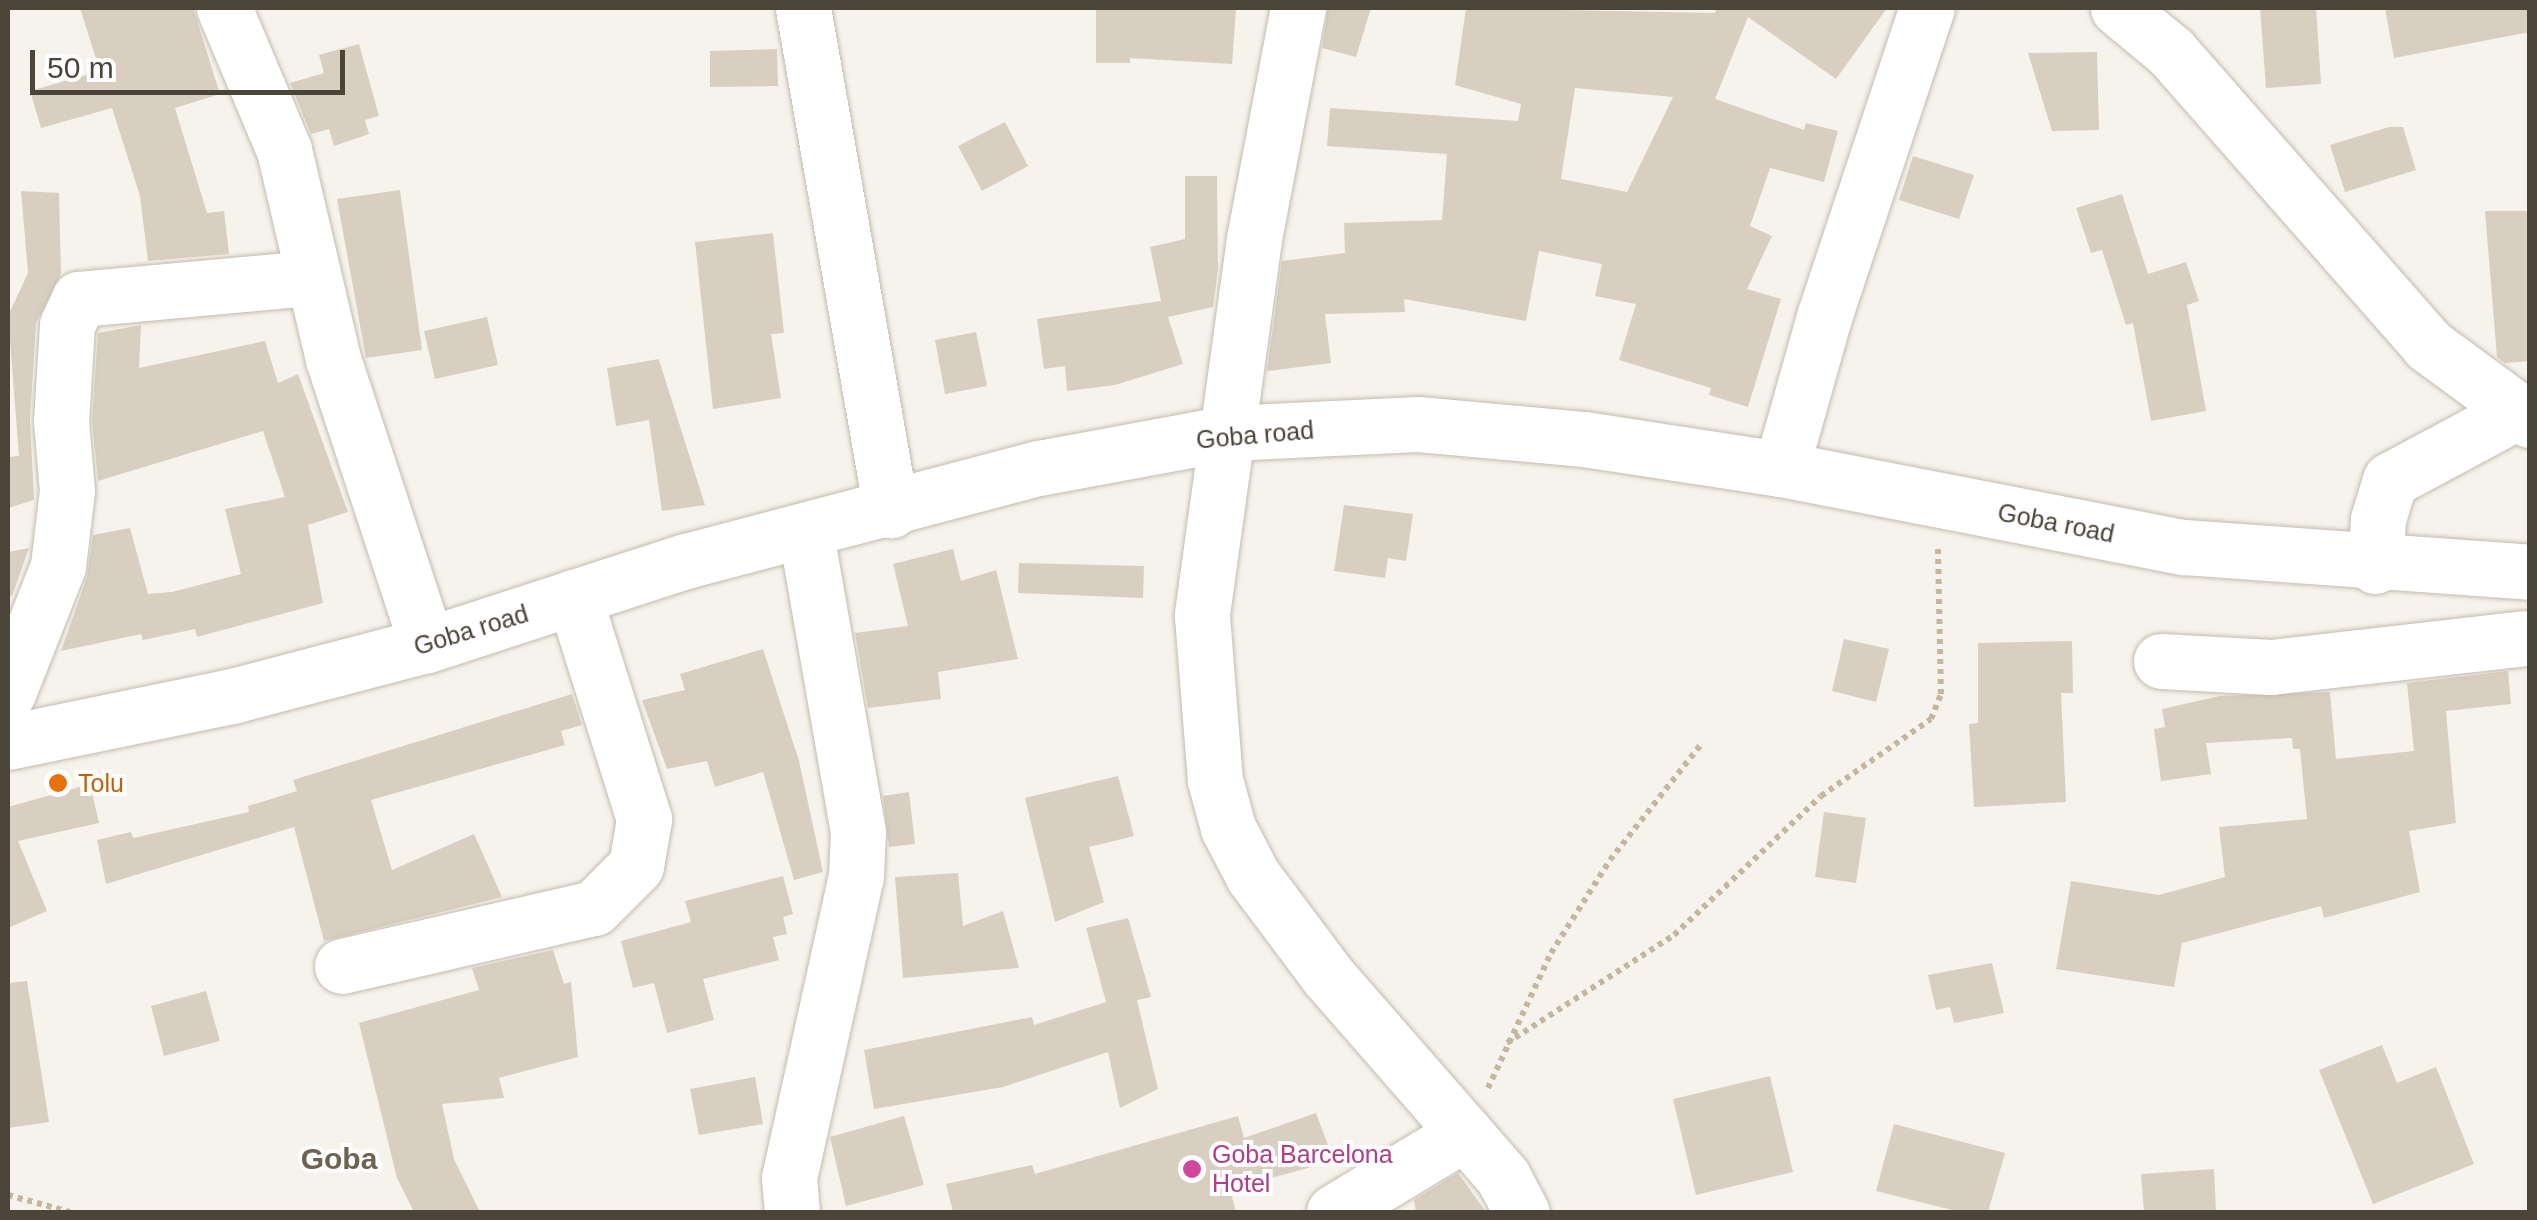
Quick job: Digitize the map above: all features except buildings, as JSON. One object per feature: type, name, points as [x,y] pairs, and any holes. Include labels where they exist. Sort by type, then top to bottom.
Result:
[{"type":"street","points":[[224,8],[284,150],[311,278],[426,645]]},
{"type":"street","points":[[803,8],[891,510]]},
{"type":"street","points":[[1298,8],[1254,240],[1202,616],[1204,696],[1228,828],[1252,876],[1327,975],[1502,1177],[1522,1212]]},
{"type":"street","points":[[1781,469],[1824,317],[1927,8]]},
{"type":"street","points":[[2118,8],[2171,52],[2428,346],[2523,416],[2390,480],[2378,519],[2376,566]]},
{"type":"street","points":[[8,693],[58,566],[67,491],[61,422],[67,325],[79,299],[311,278]]},
{"type":"street","name":"Goba road","points":[[8,742],[232,696],[426,645],[686,560],[806,533],[1040,468],[1228,433],[1418,424],[1584,439],[1781,469],[2184,547],[2376,566],[2526,572]]},
{"type":"street","points":[[792,1212],[789,1178],[856,877],[858,832],[806,533]]},
{"type":"street","points":[[2526,572],[2511,618],[2527,639]]},
{"type":"street","points":[[342,966],[594,908],[636,866],[644,819],[574,597]]},
{"type":"street","points":[[2161,661],[2271,667],[2527,639]]},
{"type":"street","points":[[1334,1212],[1465,1134]]},
{"type":"path","points":[[1507,1043],[1674,934],[1821,796],[1932,719],[1941,694],[1942,637],[1933,500]]},
{"type":"path","points":[[1465,1134],[1552,953],[1610,860],[1702,742]]},
{"type":"path","points":[[8,1194],[70,1212]]},
{"type":"place","name":"Tolu","points":[[58,783]]},
{"type":"place","name":"Goba Barcelona Hotel","points":[[1192,1169]]},
{"type":"district","name":"Goba","points":[[339,1159]]}]
